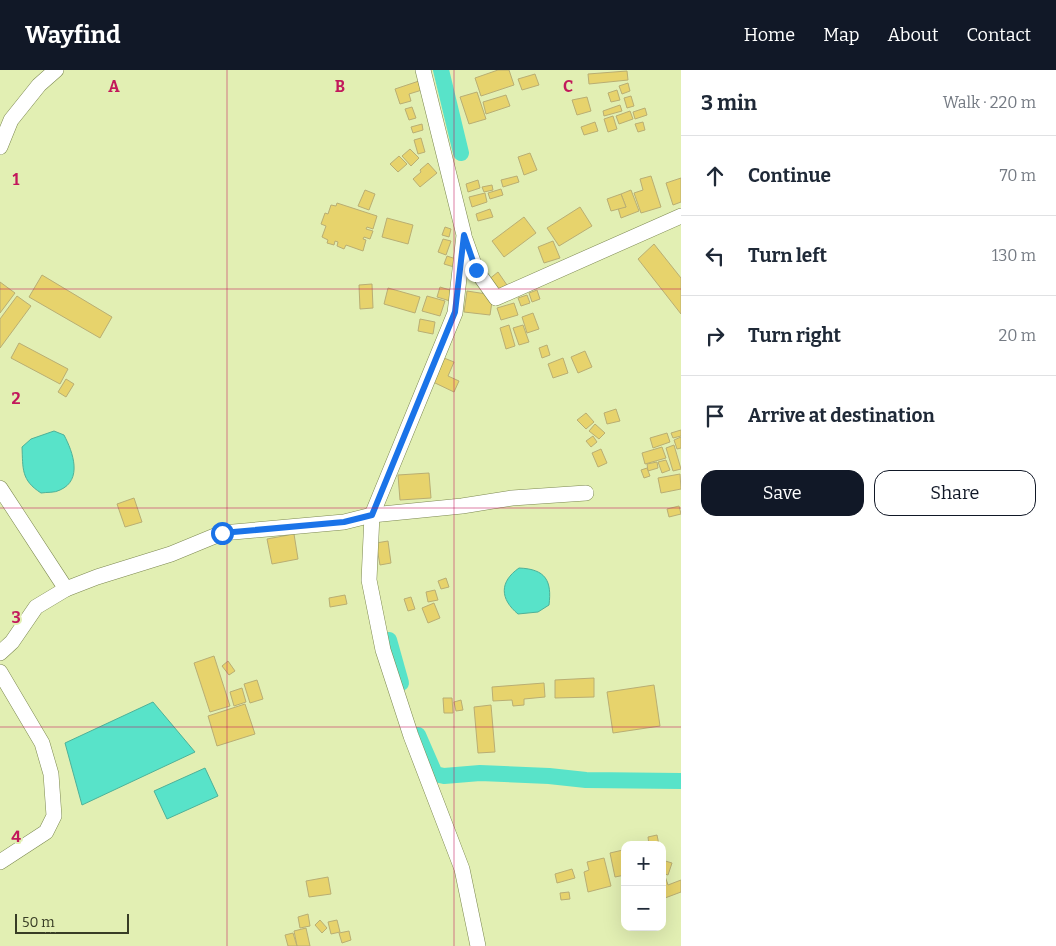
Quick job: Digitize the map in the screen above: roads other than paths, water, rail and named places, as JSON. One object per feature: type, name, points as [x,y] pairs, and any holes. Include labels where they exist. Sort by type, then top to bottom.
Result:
[{"type":"street","points":[[0,147],[11,120],[39,85],[56,70]]},
{"type":"street","points":[[423,70],[464,235],[476,270],[496,298],[681,216]]},
{"type":"street","points":[[464,235],[455,312],[372,515],[369,580],[384,650],[411,736],[462,869],[478,946]]},
{"type":"street","points":[[0,488],[66,589]]},
{"type":"street","points":[[0,653],[12,642],[36,607],[66,589],[97,577],[171,554],[222,533],[344,522],[372,515],[462,506],[512,498],[586,493]]},
{"type":"street","points":[[0,672],[42,744],[51,774],[54,816],[46,832],[0,862]]},
{"type":"water","points":[[54,431],[64,435],[73,457],[74,473],[72,480],[60,490],[41,493],[26,479],[23,468],[22,447],[31,439]]},
{"type":"water","points":[[519,568],[536,571],[548,583],[549,605],[538,612],[518,614],[505,597],[505,585],[512,573]]},
{"type":"water","points":[[153,702],[195,752],[82,805],[65,743]]},
{"type":"water","points":[[205,768],[218,796],[167,819],[154,791]]},
{"type":"waterway","points":[[441,70],[461,153]]},
{"type":"waterway","points":[[389,640],[401,683]]},
{"type":"waterway","points":[[418,735],[435,774],[444,776],[480,773],[549,776],[586,780],[681,781]]}]
